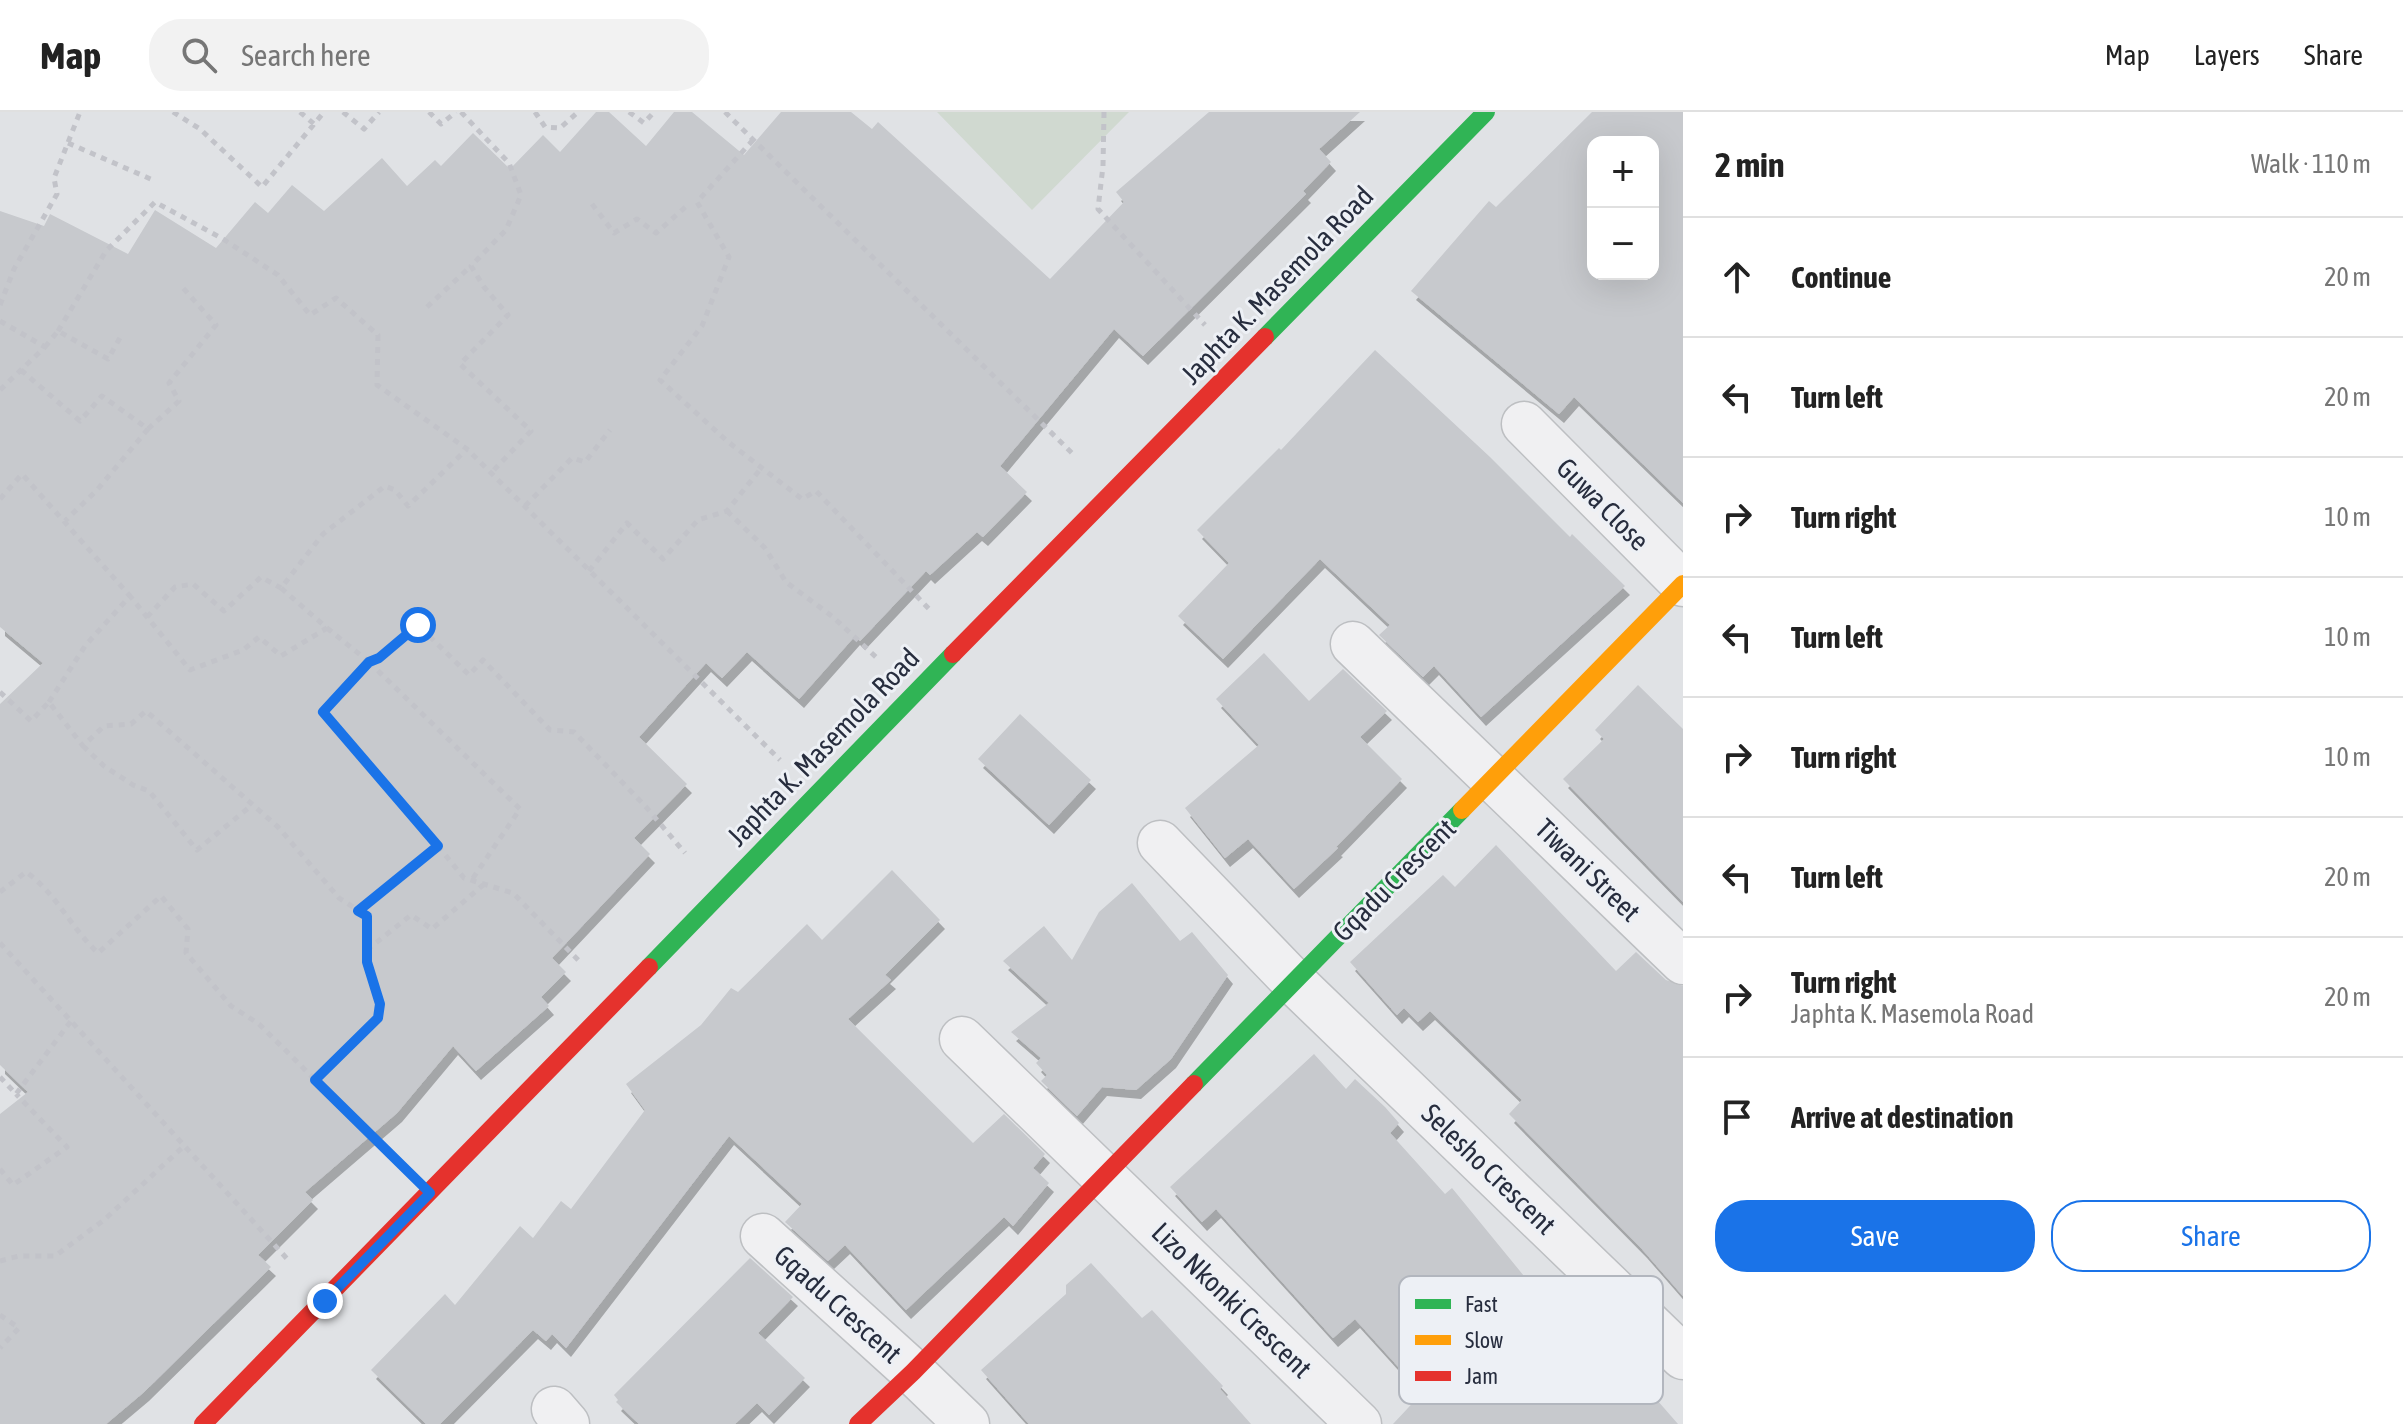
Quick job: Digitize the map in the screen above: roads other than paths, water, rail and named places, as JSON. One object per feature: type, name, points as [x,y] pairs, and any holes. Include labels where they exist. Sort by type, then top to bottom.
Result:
[{"type":"main road","name":"Japhta K. Masemola Road","points":[[203,1424],[1486,112]]},
{"type":"main road","name":"Gqadu Crescent","points":[[858,1424],[913,1372],[1683,584]]},
{"type":"street","name":"Guwa Close","points":[[1524,424],[1683,584]]},
{"type":"street","points":[[1353,644],[1494,778]]},
{"type":"street","name":"Tiwani Street","points":[[1494,778],[1683,962]]},
{"type":"street","points":[[1160,843],[1293,981]]},
{"type":"street","name":"Selesho Crescent","points":[[1293,981],[1599,1276]]},
{"type":"street","points":[[962,1039],[1104,1177]]},
{"type":"street","name":"Lizo Nkonki Crescent","points":[[1104,1177],[1359,1424]]},
{"type":"street","name":"Gqadu Crescent","points":[[763,1236],[913,1372]]},
{"type":"street","name":"Selesho Crescent","points":[[1663,1338],[1683,1357]]},
{"type":"street","points":[[913,1372],[967,1424]]}]
